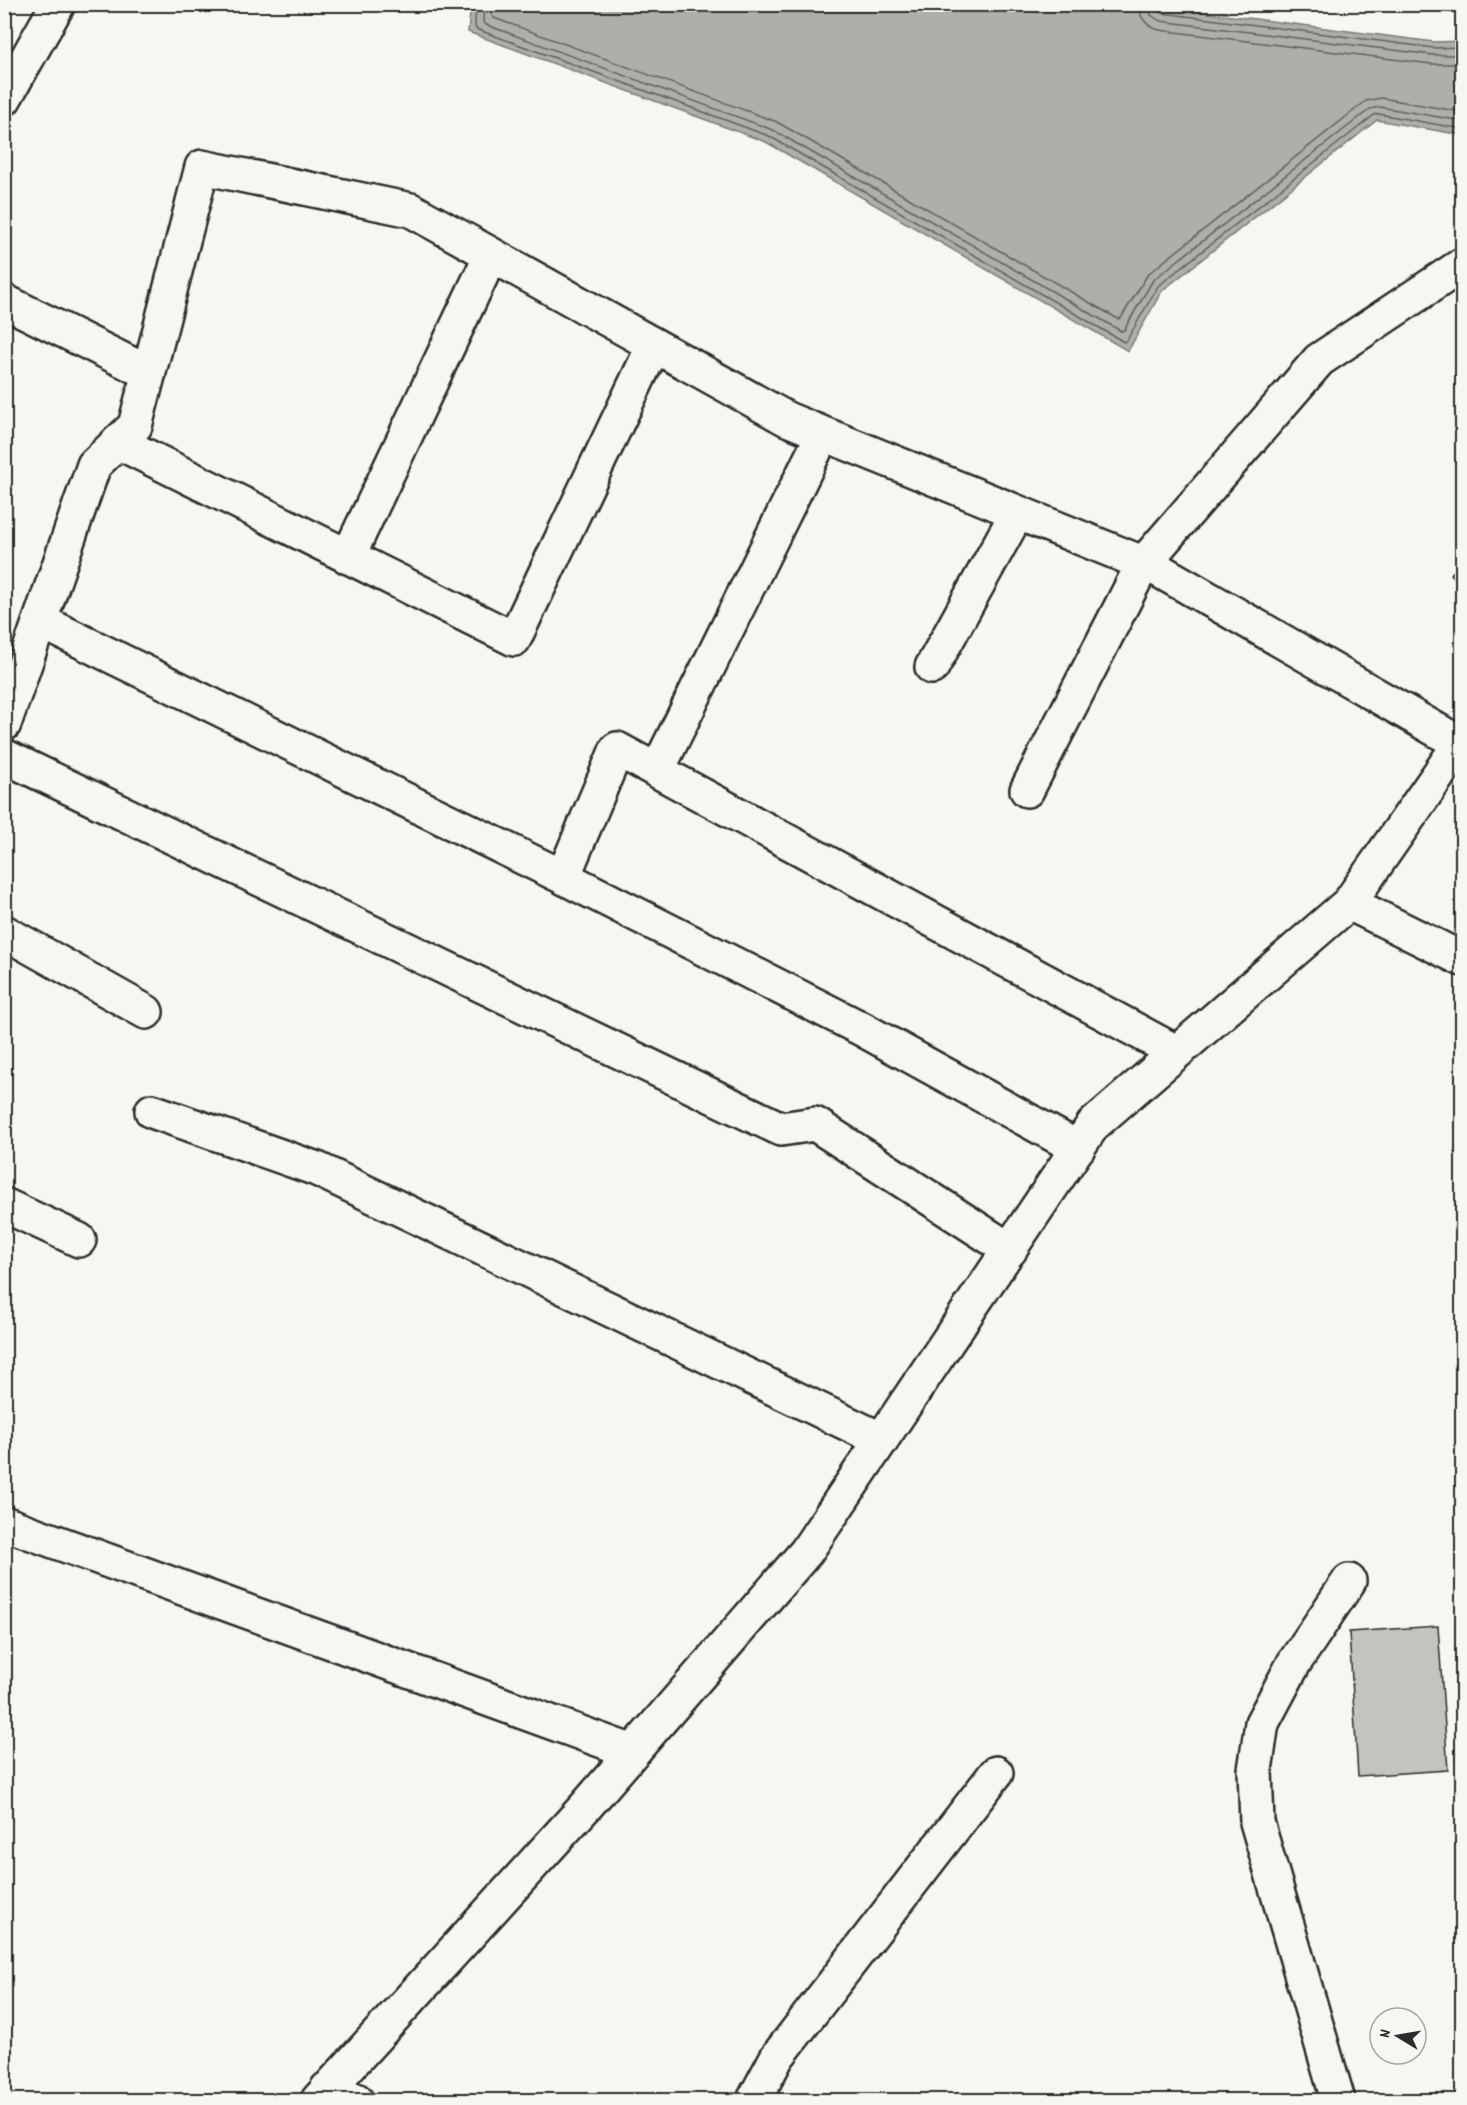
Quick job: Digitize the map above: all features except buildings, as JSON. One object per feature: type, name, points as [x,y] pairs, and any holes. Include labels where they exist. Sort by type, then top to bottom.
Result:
[{"type":"street","points":[[4,99],[58,4]]},
{"type":"street","points":[[4,724],[94,465],[135,426],[202,167],[411,210],[787,419],[1155,568],[1462,742],[1349,903],[1093,1125],[806,1552],[334,2097]]},
{"type":"street","points":[[348,557],[491,255]]},
{"type":"street","points":[[1027,790],[1143,564],[1319,360],[1462,265]]},
{"type":"street","points":[[4,301],[149,373]]},
{"type":"street","points":[[118,442],[514,639],[654,345]]},
{"type":"street","points":[[657,771],[823,434]]},
{"type":"street","points":[[932,667],[1017,513]]},
{"type":"street","points":[[40,621],[563,878],[862,1029],[1078,1148]]},
{"type":"street","points":[[563,878],[618,749],[1176,1052]]},
{"type":"street","points":[[4,756],[780,1129],[815,1124],[1010,1250]]},
{"type":"street","points":[[1349,903],[1462,959]]},
{"type":"street","points":[[4,932],[146,1012]]},
{"type":"street","points":[[152,1111],[317,1168],[882,1440]]},
{"type":"street","points":[[4,1205],[79,1240]]},
{"type":"street","points":[[4,1522],[633,1752]]},
{"type":"street","points":[[1338,2100],[1257,1822],[1255,1770],[1262,1723],[1294,1663],[1349,1581]]},
{"type":"street","points":[[754,2100],[777,2057],[996,1773]]},
{"type":"water","points":[[471,4],[1139,4],[1434,42],[1462,41],[1462,135],[1377,120],[1162,291],[1128,351],[766,142],[468,32]]}]
